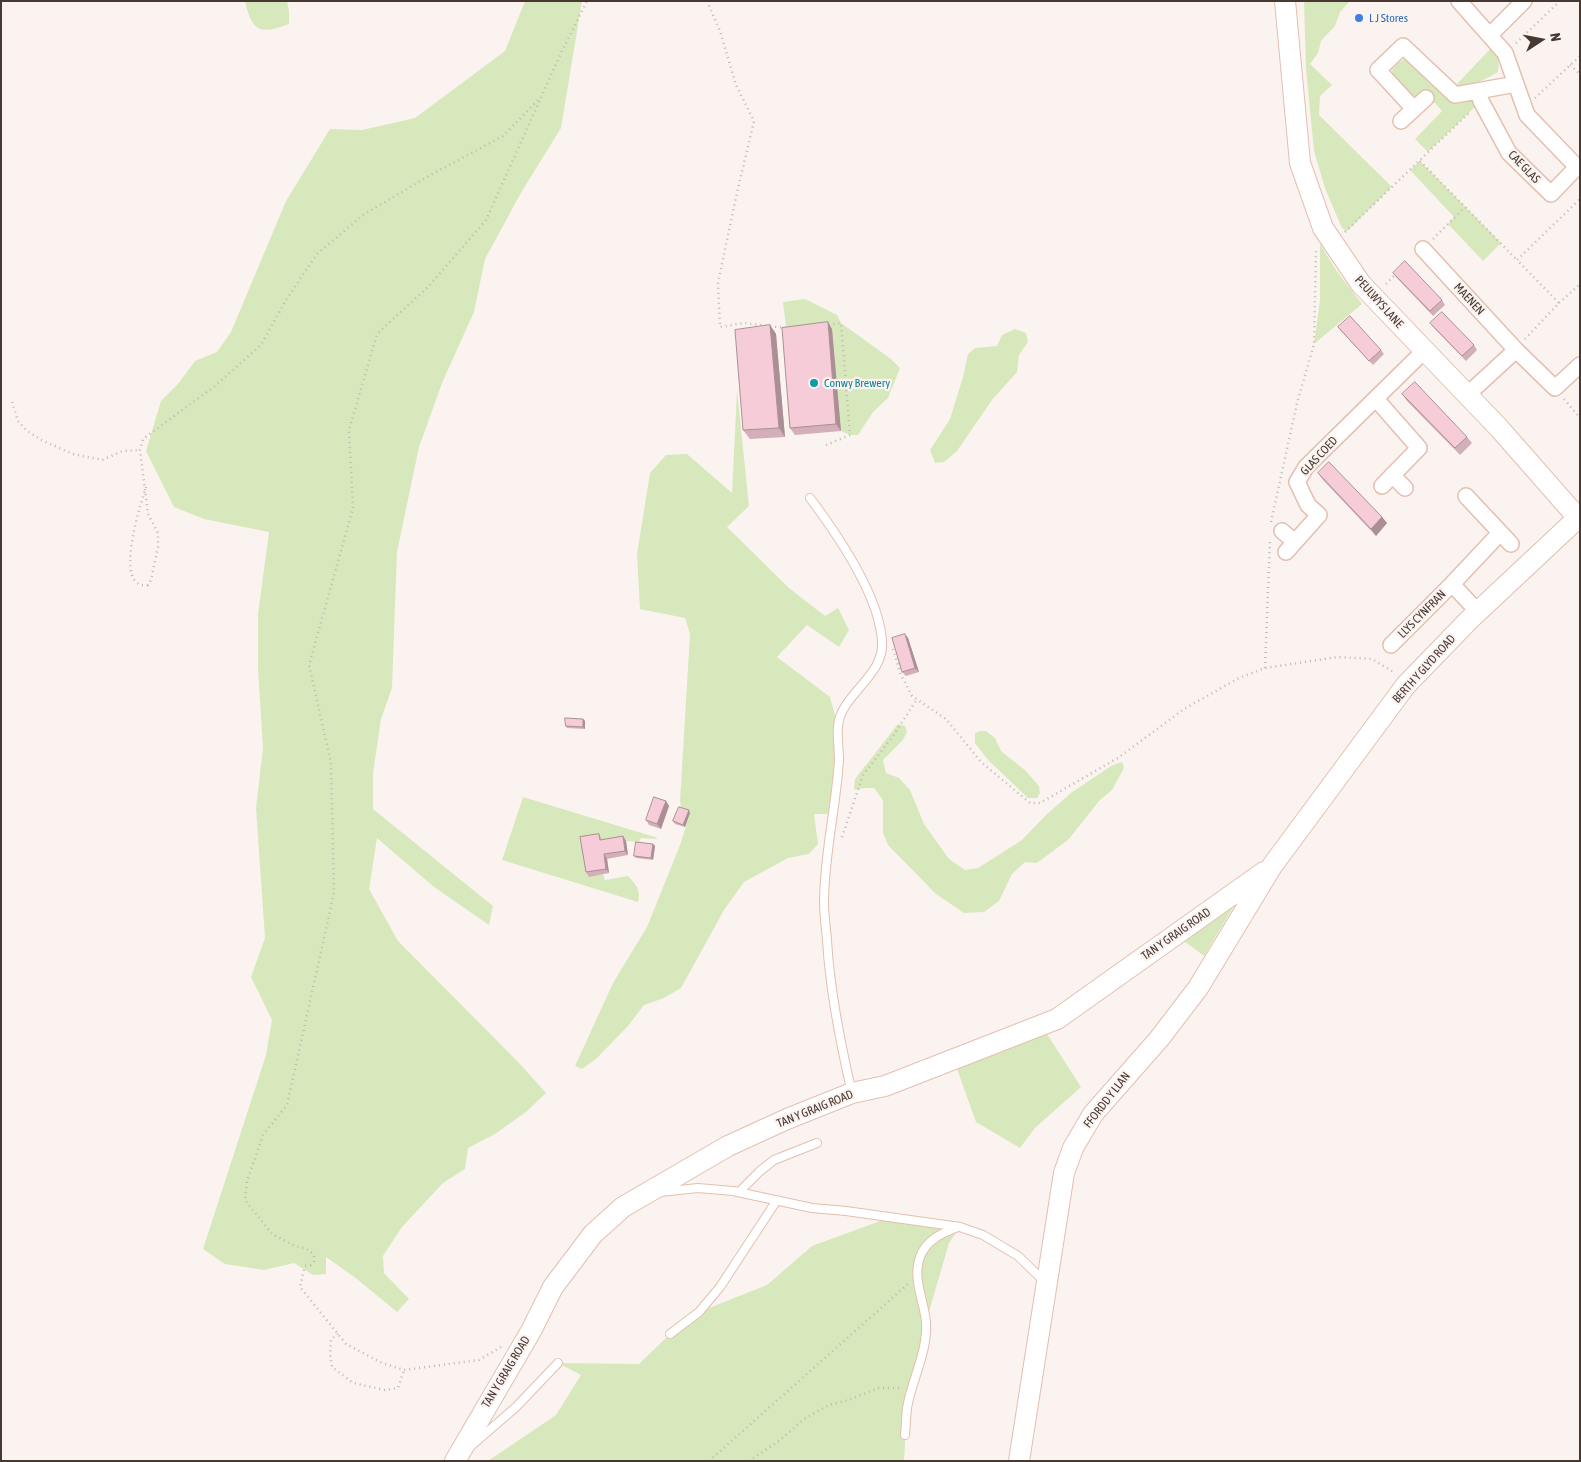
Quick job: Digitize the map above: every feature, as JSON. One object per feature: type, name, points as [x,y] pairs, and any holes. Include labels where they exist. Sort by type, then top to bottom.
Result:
[{"type":"street","name":"PEULWYS LANE","points":[[1285,1],[1300,163],[1323,228],[1325,244],[1424,351],[1499,428],[1579,517]]},
{"type":"street","name":"CAE GLAS","points":[[1459,1],[1505,53],[1527,115],[1577,167],[1551,194],[1509,154],[1480,96]]},
{"type":"street","points":[[1490,34],[1524,1]]},
{"type":"street","points":[[1414,109],[1378,70],[1403,46],[1455,94],[1480,96],[1516,84]]},
{"type":"street","points":[[1401,121],[1426,98]]},
{"type":"street","name":"MAENEN","points":[[1423,249],[1516,350],[1555,388]]},
{"type":"street","points":[[1467,396],[1516,350]]},
{"type":"street","name":"GLAS COED","points":[[1274,534],[1290,547],[1319,515],[1308,505],[1296,482],[1306,467],[1424,351]]},
{"type":"street","points":[[1555,388],[1580,365]]},
{"type":"street","points":[[1376,399],[1419,448],[1387,480],[1405,488]]},
{"type":"street","points":[[1466,496],[1511,544]]},
{"type":"street","name":"BERTH Y GLYD ROAD","points":[[1272,866],[1408,682],[1478,612],[1579,517]]},
{"type":"street","name":"LLYS CYNFRAN","points":[[1391,645],[1500,533]]},
{"type":"street","name":"LLYS CYNFRAN","points":[[1452,584],[1478,612]]},
{"type":"street","name":"TAN Y GRAIG ROAD","points":[[457,1456],[531,1331],[553,1287],[593,1234],[623,1207],[728,1146],[786,1119],[852,1093],[885,1086],[1057,1018],[1272,866]]},
{"type":"street","name":"FFORDD Y LLAN","points":[[1019,1461],[1064,1174],[1073,1148],[1092,1114],[1159,1039],[1198,988],[1272,866]]},
{"type":"street","points":[[445,1461],[457,1456]]},
{"type":"lane","points":[[810,498],[826,520],[865,584],[883,643],[881,656],[875,668],[841,712],[838,726],[839,760],[826,865],[824,904],[829,974],[839,1035],[852,1093]]},
{"type":"lane","points":[[739,1192],[774,1160],[817,1143]]},
{"type":"lane","points":[[645,1194],[698,1188],[739,1192],[812,1208],[960,1227],[983,1235],[1018,1256],[1047,1284]]},
{"type":"lane","points":[[670,1334],[700,1312],[720,1287],[777,1200]]},
{"type":"lane","points":[[905,1435],[907,1408],[925,1343],[926,1322],[924,1305],[918,1285],[920,1256],[929,1242],[944,1232],[960,1227]]},
{"type":"lane","points":[[457,1456],[516,1407],[558,1363]]},
{"type":"path","points":[[505,1345],[479,1360],[404,1370],[382,1363],[346,1344],[300,1288],[305,1266],[311,1265],[314,1261],[314,1255],[307,1249],[295,1246],[272,1234],[245,1200],[247,1182],[263,1136],[287,1105],[334,893],[331,763],[309,665],[353,508],[349,430],[377,334],[429,286],[486,220],[561,53],[587,1]]},
{"type":"path","points":[[707,1],[720,31],[736,85],[754,120],[718,283],[720,327],[744,323],[786,328]]},
{"type":"path","points":[[1505,53],[1560,1]]},
{"type":"path","points":[[1525,108],[1580,56]]},
{"type":"path","points":[[1570,65],[1580,74]]},
{"type":"path","points":[[1265,668],[1274,534],[1271,520],[1297,403],[1314,344],[1325,244],[1420,160],[1480,96]]},
{"type":"path","points":[[146,487],[134,532],[129,563],[135,583],[142,586],[148,585],[152,580],[158,547],[158,533],[148,514],[146,487],[140,450],[143,439],[215,386],[261,345],[286,300],[317,254],[363,214],[426,177],[503,136],[541,97]]},
{"type":"path","points":[[1420,160],[1559,304]]},
{"type":"path","points":[[1517,260],[1580,199]]},
{"type":"path","points":[[1516,350],[1580,284]]},
{"type":"path","points":[[823,325],[841,323],[850,434],[826,445]]},
{"type":"path","points":[[1555,388],[1580,418]]},
{"type":"path","points":[[12,402],[18,421],[26,430],[41,440],[73,454],[102,460],[123,451],[140,450]]},
{"type":"path","points":[[893,648],[901,675],[912,696],[946,719],[981,762],[1030,803],[1040,803],[1118,758],[1184,709],[1239,678],[1265,668],[1338,657],[1372,659],[1408,682]]},
{"type":"path","points":[[828,846],[838,847],[863,775],[918,700]]},
{"type":"path","points":[[709,1461],[918,1275]]},
{"type":"path","points":[[338,1334],[332,1338],[330,1354],[332,1367],[353,1382],[385,1390],[398,1388],[404,1370]]},
{"type":"path","points":[[749,1461],[779,1441],[804,1419],[829,1405],[880,1388],[912,1388]]},
{"type":"green space","points":[[245,1],[287,1],[289,24],[264,30],[259,28],[254,25]]},
{"type":"green space","points":[[525,1],[582,1],[561,128],[522,191],[485,259],[474,312],[442,383],[419,447],[397,552],[392,688],[381,719],[373,773],[373,809],[493,906],[489,925],[434,887],[377,838],[369,889],[398,941],[521,1065],[546,1093],[526,1112],[495,1134],[468,1148],[465,1169],[443,1183],[402,1227],[383,1256],[384,1273],[409,1299],[397,1312],[357,1279],[326,1257],[326,1274],[313,1275],[294,1263],[264,1270],[225,1264],[203,1249],[266,1055],[272,1020],[251,977],[265,938],[256,808],[263,748],[258,668],[258,614],[269,532],[204,519],[174,507],[146,451],[161,401],[178,384],[195,361],[217,352],[231,332],[286,201],[330,129],[362,130],[415,118],[505,51]]},
{"type":"green space","points":[[1304,1],[1350,1],[1340,12],[1335,26],[1321,41],[1318,53],[1310,64],[1332,85],[1320,96],[1319,115],[1392,187],[1346,232],[1341,226],[1325,188],[1314,151],[1306,69]]},
{"type":"green space","points":[[1492,47],[1498,58],[1498,72],[1463,90],[1455,86]]},
{"type":"green space","points":[[1405,59],[1414,62],[1462,101],[1475,100],[1479,103],[1428,152],[1415,139],[1442,111],[1424,91],[1416,96],[1407,94],[1393,77],[1392,70]]},
{"type":"green space","points":[[1420,161],[1501,243],[1483,261],[1448,224],[1454,217],[1410,170]]},
{"type":"green space","points":[[1320,244],[1336,270],[1362,304],[1314,344],[1320,300]]},
{"type":"green space","points":[[805,299],[837,315],[841,323],[891,359],[900,368],[888,398],[873,412],[858,435],[850,435],[841,431],[832,330],[787,335],[783,302]]},
{"type":"green space","points":[[1015,329],[1026,333],[1028,342],[1019,355],[1017,372],[992,400],[957,451],[944,462],[935,463],[930,450],[950,419],[968,354],[975,348],[997,346],[1002,335]]},
{"type":"green space","points":[[737,390],[749,506],[727,527],[789,588],[825,616],[838,608],[849,630],[839,647],[807,625],[777,657],[830,697],[838,726],[832,814],[814,814],[818,844],[809,854],[788,858],[744,882],[724,910],[681,988],[664,998],[644,1005],[628,1026],[597,1058],[582,1069],[575,1066],[613,983],[647,927],[680,845],[690,813],[681,809],[680,801],[690,634],[685,618],[640,609],[637,554],[650,473],[666,455],[687,454],[732,493]]},
{"type":"green space","points":[[898,724],[905,726],[907,732],[903,740],[883,760],[886,773],[899,778],[910,790],[924,824],[949,859],[965,870],[978,868],[1022,840],[1071,793],[1111,766],[1122,762],[1124,768],[1112,790],[1099,801],[1069,839],[1037,863],[1025,862],[1012,874],[999,901],[984,912],[964,913],[936,894],[888,845],[883,833],[883,800],[874,788],[854,790],[855,779]]},
{"type":"green space","points":[[986,731],[995,738],[1001,751],[1026,771],[1039,786],[1040,793],[1037,798],[1028,798],[988,760],[975,743],[975,733]]},
{"type":"green space","points":[[523,797],[658,838],[641,838],[639,842],[626,841],[603,845],[589,876],[603,874],[605,880],[628,876],[637,888],[639,894],[638,902],[502,860]]},
{"type":"green space","points":[[1235,904],[1204,956],[1180,938]]},
{"type":"green space","points":[[1045,1031],[1081,1087],[1035,1128],[1020,1148],[976,1122],[957,1069]]},
{"type":"green space","points":[[891,1217],[960,1227],[949,1243],[926,1322],[907,1408],[904,1461],[488,1461],[556,1415],[581,1375],[558,1363],[639,1364],[670,1334],[699,1312],[767,1285],[812,1246]]},
{"type":"building","points":[[1405,261],[1442,300],[1430,311],[1393,273]]},
{"type":"building","points":[[1442,312],[1474,345],[1462,356],[1430,323]]},
{"type":"building","points":[[1350,316],[1381,350],[1369,361],[1338,327]]},
{"type":"building","name":"Conwy Brewery","points":[[828,322],[836,424],[790,428],[782,328]]},
{"type":"building","points":[[770,325],[779,428],[743,430],[735,330]]},
{"type":"building","points":[[1415,382],[1467,437],[1455,448],[1402,394]]},
{"type":"building","points":[[1329,462],[1382,517],[1371,529],[1318,473]]},
{"type":"building","points":[[905,634],[915,668],[902,672],[892,638]]},
{"type":"building","points":[[565,718],[583,719],[583,727],[566,726]]},
{"type":"building","points":[[654,797],[666,801],[657,824],[646,820]]},
{"type":"building","points":[[679,807],[689,810],[683,825],[673,821]]},
{"type":"building","points":[[599,834],[600,840],[623,836],[625,851],[604,854],[606,869],[586,872],[580,837]]},
{"type":"building","points":[[636,842],[653,844],[651,858],[634,856]]},
{"type":"place","name":"L J Stores","points":[[1359,18]]},
{"type":"place","name":"Conwy Brewery","points":[[814,383]]}]
